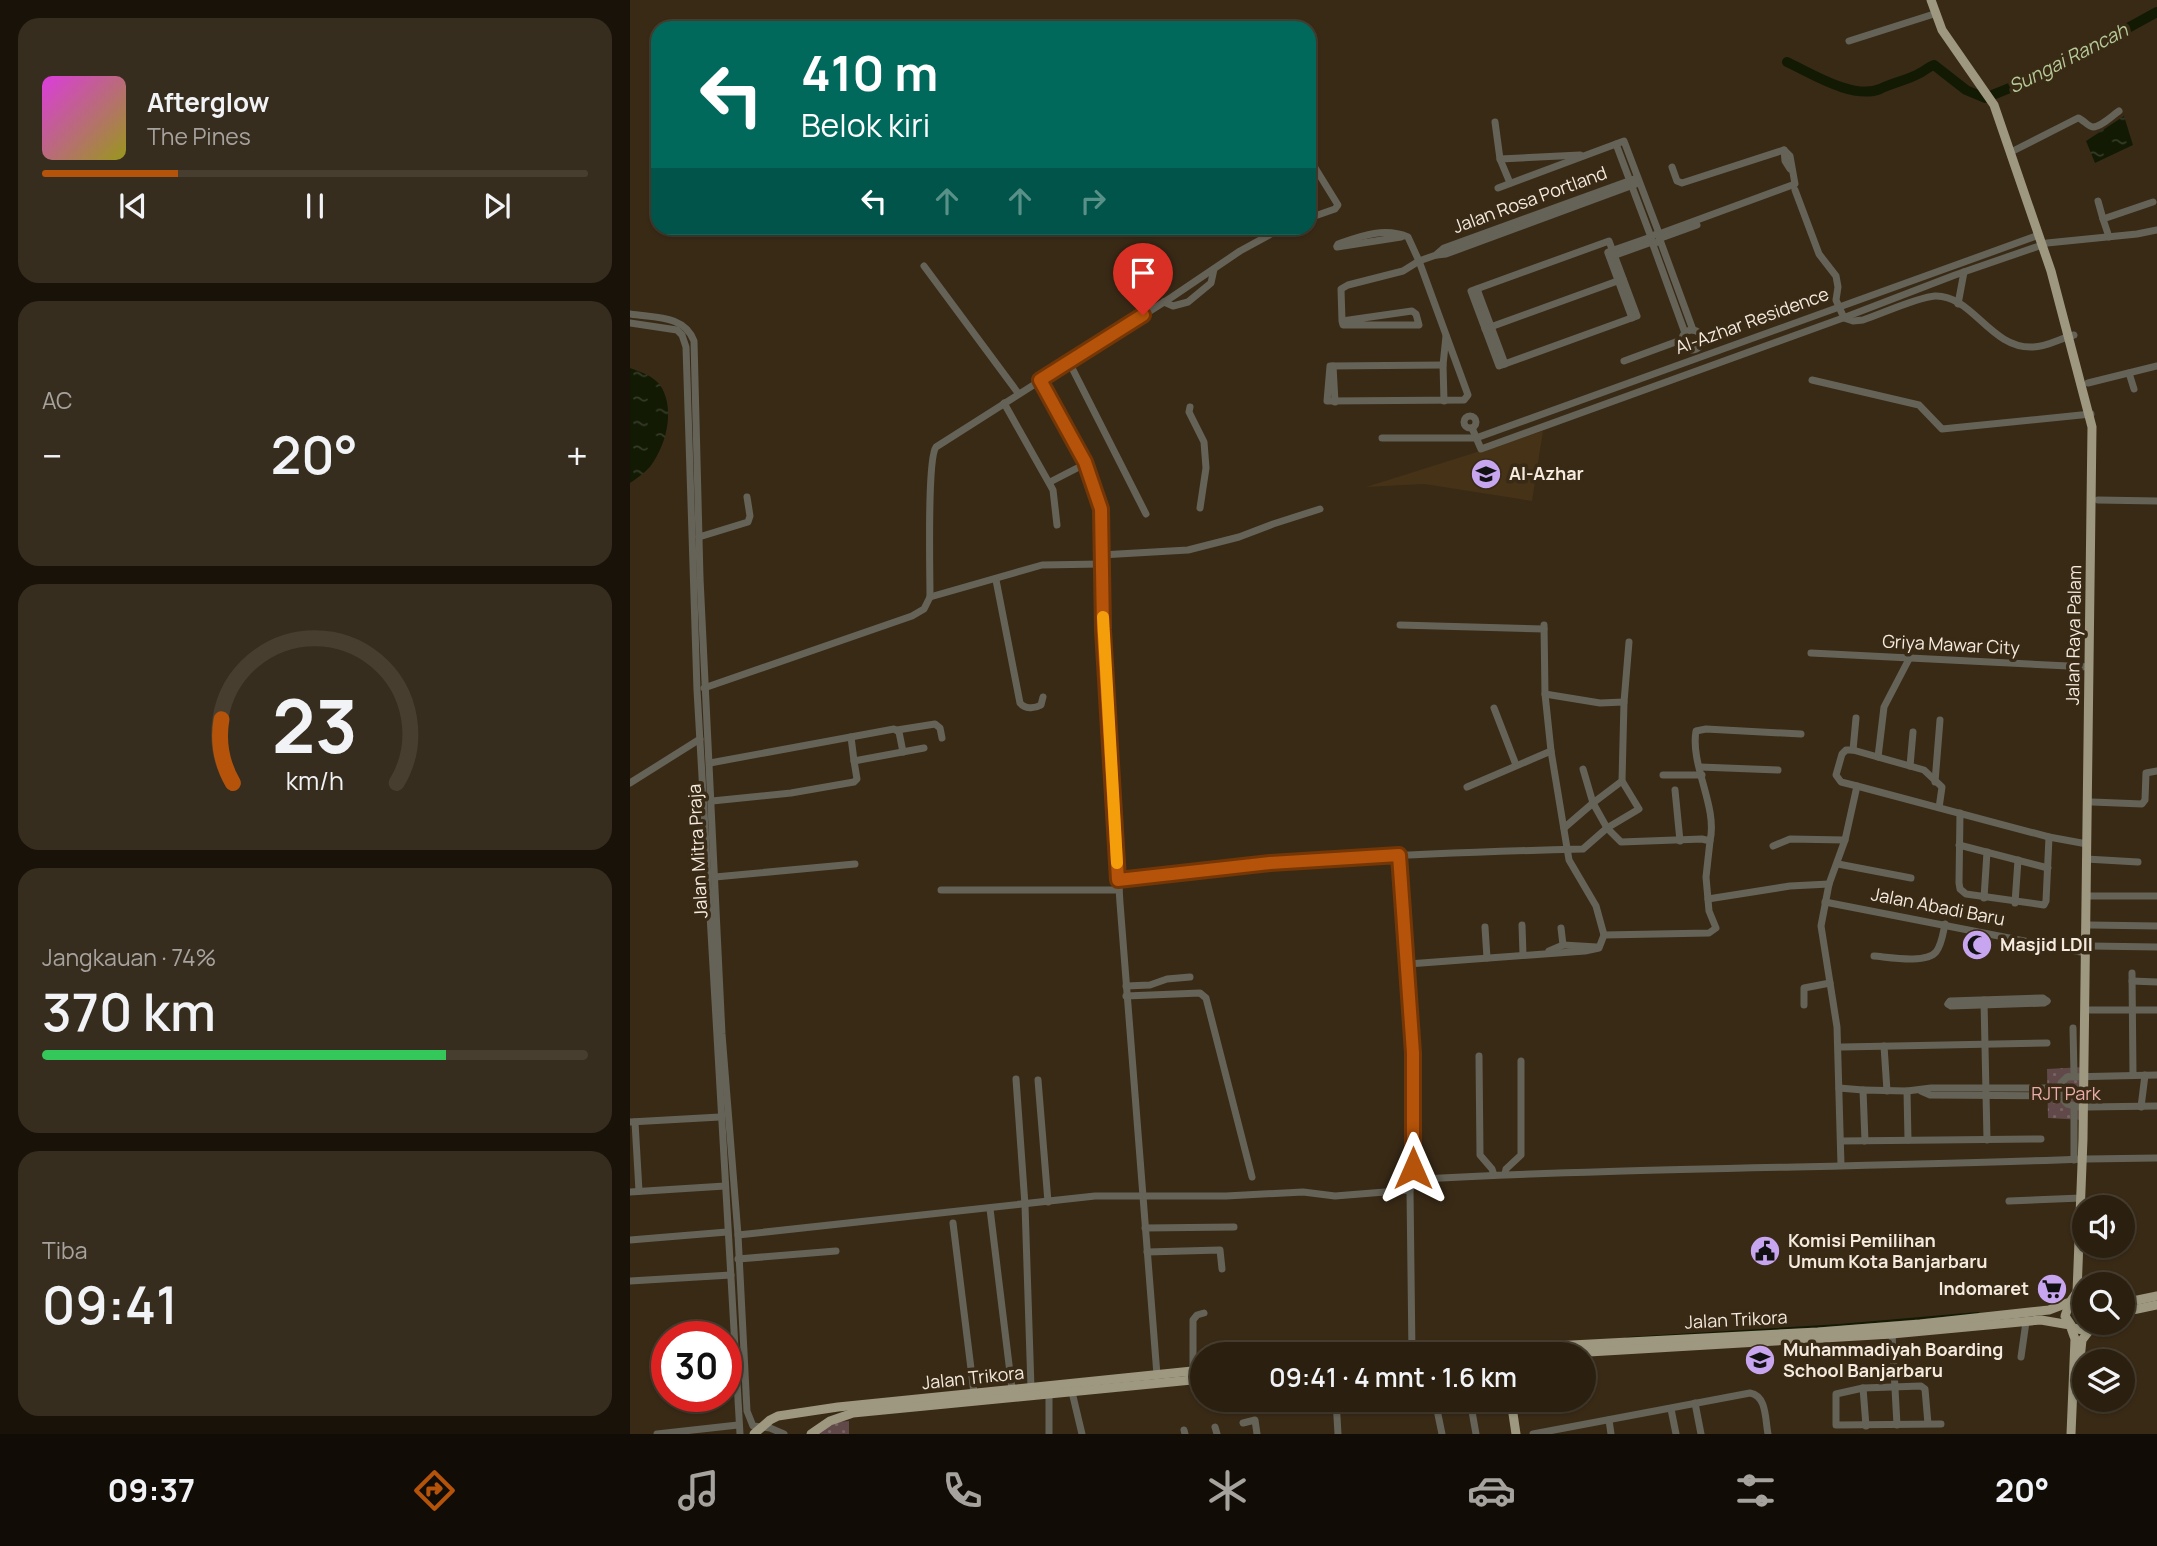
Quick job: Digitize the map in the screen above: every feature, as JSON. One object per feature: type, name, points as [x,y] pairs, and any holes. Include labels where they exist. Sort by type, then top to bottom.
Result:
[{"type":"main road","name":"Jalan Raya Palam","points":[[1933,0],[1934,14],[1946,37],[1989,92],[2045,244],[2088,383],[2097,427],[2092,802],[2087,844],[2090,925],[2082,1075],[2081,1195]]},
{"type":"main road","name":"Jalan Raya Palam","points":[[1933,0],[1944,24],[1989,92],[2015,150],[2039,235],[2045,244]]},
{"type":"main road","name":"Jalan Raya Palam","points":[[2072,335],[2091,414],[2094,454],[2089,667],[2090,1010],[2082,1075]]},
{"type":"main road","name":"Jalan Raya Palam","points":[[2081,1159],[2085,1195]]},
{"type":"main road","name":"Jalan Raya Palam","points":[[2071,1434],[2075,1339],[2065,1311],[2078,1286],[2079,1258]]},
{"type":"main road","points":[[2135,1301],[2157,1296]]},
{"type":"main road","name":"Jalan Trikora","points":[[1596,1350],[1966,1319],[2049,1310],[2070,1302]]},
{"type":"main road","points":[[2135,1310],[2157,1305]]},
{"type":"main road","name":"Jalan Trikora","points":[[1596,1346],[1892,1334],[2049,1320],[2070,1325]]},
{"type":"main road","points":[[2077,1434],[2081,1350],[2085,1335]]},
{"type":"main road","name":"Jalan Trikora","points":[[756,1431],[778,1416],[838,1407],[1072,1392],[1157,1375],[1190,1372]]},
{"type":"main road","name":"Jalan Trikora","points":[[811,1434],[830,1420],[853,1413],[974,1393],[1190,1379]]},
{"type":"main road","points":[[1513,1412],[1516,1434]]},
{"type":"street","points":[[1849,41],[1934,14]]},
{"type":"street","points":[[2015,150],[2078,118],[2095,127],[2119,111]]},
{"type":"street","points":[[1494,122],[1500,159],[1510,183]]},
{"type":"street","points":[[1498,188],[1620,143],[1657,238],[1683,316],[1687,349],[1696,371]]},
{"type":"street","points":[[1657,238],[1794,184],[1790,156],[1784,150],[1682,183],[1678,181],[1672,167]]},
{"type":"street","points":[[1500,159],[1589,154]]},
{"type":"street","points":[[1316,169],[1338,205],[1335,209],[1316,216]]},
{"type":"street","name":"Jalan Rosa Portland","points":[[1342,321],[1343,287],[1392,275],[1436,255],[1444,248],[1634,182]]},
{"type":"street","points":[[1795,190],[1819,254],[1836,276],[1838,307],[1843,318],[1863,320],[1934,296],[1958,304],[1997,336],[2013,344],[2040,346],[2072,335]]},
{"type":"street","points":[[2098,201],[2109,237]]},
{"type":"street","points":[[2103,219],[2153,202]]},
{"type":"street","points":[[1611,254],[1696,225]]},
{"type":"street","name":"Al-Azhar Residence","points":[[1476,438],[1481,449],[2045,244],[2157,230]]},
{"type":"street","points":[[1375,233],[1407,236],[1344,247],[1337,246],[1375,233]]},
{"type":"street","points":[[697,691],[912,616],[924,609],[930,597],[932,452],[939,444],[1240,251],[1269,235]]},
{"type":"street","name":"Al-Azhar Residence","points":[[1382,438],[1476,438],[2039,235]]},
{"type":"street","points":[[1407,236],[1419,261],[1468,396],[1464,400],[1444,401],[1327,401],[1329,366],[1443,365]]},
{"type":"street","points":[[1609,240],[1611,254],[1637,316],[1505,364],[1471,291],[1609,240]]},
{"type":"street","points":[[924,266],[1018,394]]},
{"type":"street","points":[[1164,302],[1173,306],[1188,302],[1211,283],[1214,269]]},
{"type":"street","points":[[1958,304],[1964,272]]},
{"type":"street","points":[[1488,328],[1621,280]]},
{"type":"street","points":[[1412,311],[1420,325],[1344,325],[1342,321],[1412,311]]},
{"type":"street","points":[[1830,311],[1833,321]]},
{"type":"street","name":"Jalan Mitra Praja","points":[[630,314],[678,322],[688,328],[694,341],[705,687],[726,1100],[738,1235],[747,1411],[756,1431]]},
{"type":"street","name":"Jalan Mitra Praja","points":[[630,323],[677,330],[686,347],[697,691],[740,1434]]},
{"type":"street","points":[[1444,401],[1446,332]]},
{"type":"street","points":[[1623,360],[1687,334],[1699,334],[1710,365]]},
{"type":"street","points":[[1687,349],[1695,349],[1701,343]]},
{"type":"street","points":[[1069,362],[1146,514]]},
{"type":"street","points":[[2088,383],[2157,366]]},
{"type":"street","points":[[2129,373],[2133,390]]},
{"type":"street","points":[[1040,380],[1085,464],[1101,509],[1103,630],[1118,880],[1157,1375]]},
{"type":"street","points":[[1812,380],[1919,405],[1942,429],[2091,414]]},
{"type":"street","points":[[1464,400],[1468,416],[1476,420],[1472,428],[1476,438]]},
{"type":"street","points":[[1004,403],[1050,482],[1055,496],[1058,525]]},
{"type":"street","points":[[1190,407],[1189,412],[1204,442],[1206,468],[1200,508]]},
{"type":"street","points":[[1050,482],[1085,464]]},
{"type":"street","points":[[699,537],[748,522],[750,516],[747,497]]},
{"type":"street","points":[[2098,500],[2157,500]]},
{"type":"street","points":[[930,597],[1042,565],[1188,550],[1239,537],[1320,509]]},
{"type":"street","points":[[996,580],[1020,703],[1026,708],[1039,706],[1044,697]]},
{"type":"street","points":[[1400,625],[1544,627],[1545,694],[1551,751],[1570,864],[1580,876],[1596,906],[1604,935],[1599,948]]},
{"type":"street","points":[[1118,880],[1270,863],[1399,855],[1583,849],[1607,828],[1639,809],[1622,781],[1629,642]]},
{"type":"street","name":"Griya Mawar City","points":[[1811,653],[2089,667]]},
{"type":"street","points":[[1878,757],[1884,707],[1909,659]]},
{"type":"street","points":[[1545,694],[1600,703],[1624,702]]},
{"type":"street","points":[[1494,708],[1516,765]]},
{"type":"street","points":[[1853,750],[1856,718]]},
{"type":"street","points":[[1935,782],[1940,720]]},
{"type":"street","points":[[710,763],[935,724],[940,728],[942,738]]},
{"type":"street","points":[[897,730],[903,752]]},
{"type":"street","points":[[1604,935],[1711,932],[1716,927],[1709,911],[1706,877],[1711,826],[1695,742],[1697,730],[1801,734]]},
{"type":"street","points":[[1910,766],[1913,732]]},
{"type":"street","points":[[712,801],[791,793],[855,782],[857,779],[851,737]]},
{"type":"street","points":[[630,782],[700,739]]},
{"type":"street","points":[[854,761],[924,748]]},
{"type":"street","points":[[1939,808],[1942,789],[1926,771],[1853,750],[1846,750],[1842,754],[1836,775],[1841,782],[1939,808],[1960,813],[2049,837],[2087,844]]},
{"type":"street","points":[[1467,787],[1551,751]]},
{"type":"street","points":[[1584,769],[1593,803],[1607,828],[1621,842],[1710,841]]},
{"type":"street","points":[[1662,775],[1701,771],[1778,770]]},
{"type":"street","points":[[2092,802],[2142,804],[2145,800],[2146,773],[2157,771]]},
{"type":"street","points":[[1564,828],[1622,781]]},
{"type":"street","points":[[1841,1165],[1837,1027],[1821,926],[1829,884],[1845,840],[1857,786]]},
{"type":"street","points":[[1675,790],[1680,841]]},
{"type":"street","points":[[1960,813],[1960,890],[1966,894],[2015,903],[2041,906],[2046,904],[2049,837]]},
{"type":"street","points":[[1773,846],[1790,839],[1845,840]]},
{"type":"street","points":[[1959,845],[2048,868]]},
{"type":"street","points":[[1984,898],[1987,852]]},
{"type":"street","points":[[1399,855],[1413,1053],[1412,1342]]},
{"type":"street","points":[[2015,903],[2018,860]]},
{"type":"street","points":[[2088,860],[2138,862]]},
{"type":"street","points":[[715,877],[855,864]]},
{"type":"street","points":[[1838,864],[1911,878]]},
{"type":"street","points":[[1708,899],[1790,886],[1829,884]]},
{"type":"street","points":[[942,890],[1119,890]]},
{"type":"street","points":[[2090,896],[2157,896]]},
{"type":"street","name":"Jalan Abadi Baru","points":[[1825,902],[2088,950],[2157,947]]},
{"type":"street","points":[[1874,956],[1918,959],[1933,956],[1938,950],[1945,924]]},
{"type":"street","points":[[1522,925],[1523,955]]},
{"type":"street","points":[[2090,925],[2157,926]]},
{"type":"street","points":[[1485,927],[1486,958]]},
{"type":"street","points":[[1562,928],[1563,945]]},
{"type":"street","points":[[1545,953],[1563,945],[1599,948]]},
{"type":"street","points":[[1408,964],[1599,948]]},
{"type":"street","points":[[1126,986],[1190,977]]},
{"type":"street","points":[[2133,1075],[2132,977],[2157,982]]},
{"type":"street","points":[[1804,1005],[1804,988],[1830,983]]},
{"type":"street","points":[[1126,996],[1200,993],[1206,998],[1252,1177]]},
{"type":"street","points":[[2043,998],[2047,1000],[2044,1003],[1984,1003],[2043,998]]},
{"type":"street","points":[[1984,1003],[1987,1140]]},
{"type":"street","points":[[2090,1010],[2157,1010]]},
{"type":"street","points":[[2073,1028],[2082,1075]]},
{"type":"street","points":[[1842,1046],[2047,1043]]},
{"type":"street","points":[[1884,1046],[1887,1091]]},
{"type":"street","points":[[1479,1056],[1480,1155],[1494,1175]]},
{"type":"street","points":[[1505,1174],[1506,1169],[1521,1156],[1521,1060]]},
{"type":"street","points":[[2157,1075],[2082,1075],[2064,1079],[2059,1092],[2063,1102],[2082,1108],[2157,1107]]},
{"type":"street","points":[[2141,1107],[2145,1075]]},
{"type":"street","points":[[1016,1079],[1025,1205],[1031,1388]]},
{"type":"street","points":[[1038,1080],[1048,1202]]},
{"type":"street","points":[[1839,1088],[1921,1091],[1930,1095],[2059,1092]]},
{"type":"street","points":[[1863,1090],[1865,1141]]},
{"type":"street","points":[[1906,1091],[1908,1140]]},
{"type":"street","points":[[720,1116],[633,1122],[634,1192],[725,1186]]},
{"type":"street","points":[[1841,1141],[2041,1139]]},
{"type":"street","points":[[738,1235],[1084,1197],[1226,1196],[1303,1192],[1335,1196],[1411,1186],[1422,1179],[1505,1174],[2157,1158]]},
{"type":"street","points":[[2009,1201],[2072,1198]]},
{"type":"street","points":[[990,1209],[1012,1390]]},
{"type":"street","points":[[953,1223],[974,1393]]},
{"type":"street","points":[[1145,1228],[1234,1227]]},
{"type":"street","points":[[630,1240],[727,1232]]},
{"type":"street","points":[[1147,1252],[1223,1250],[1222,1269]]},
{"type":"street","points":[[738,1259],[836,1251]]},
{"type":"street","points":[[630,1281],[731,1275]]},
{"type":"street","points":[[1195,1342],[1193,1320],[1204,1313]]},
{"type":"street","points":[[2021,1357],[2026,1322]]},
{"type":"street","points":[[1892,1334],[1897,1425]]},
{"type":"street","points":[[1928,1424],[1924,1387],[1863,1388],[1836,1394],[1836,1425],[1941,1424]]},
{"type":"street","points":[[1863,1388],[1866,1426]]},
{"type":"street","points":[[1072,1392],[1082,1434]]},
{"type":"street","points":[[1049,1394],[1049,1434]]},
{"type":"street","points":[[1533,1434],[1579,1430],[1609,1420],[1757,1394],[1762,1403],[1768,1434]]},
{"type":"street","points":[[1695,1403],[1701,1434]]},
{"type":"street","points":[[1671,1409],[1676,1434]]},
{"type":"street","points":[[1337,1412],[1338,1434]]},
{"type":"street","points":[[1437,1412],[1442,1434]]},
{"type":"street","points":[[1472,1412],[1476,1434]]},
{"type":"street","points":[[1243,1423],[1255,1420],[1256,1434]]},
{"type":"street","points":[[1609,1420],[1611,1434]]},
{"type":"street","points":[[656,1434],[738,1425]]},
{"type":"street","points":[[756,1431],[770,1428],[784,1434]]},
{"type":"shaded area","points":[[1543,431],[1532,501],[1424,484],[1366,487]]},
{"type":"green space","name":"RJT Park","points":[[2085,1067],[2084,1120],[2048,1118],[2047,1069]]},
{"type":"green space","points":[[849,1421],[849,1434],[816,1434],[838,1422]]},
{"type":"water","points":[[2124,116],[2133,145],[2095,163],[2086,141]]},
{"type":"water","points":[[630,368],[656,380],[666,397],[668,415],[659,453],[649,467],[630,483]]},
{"type":"waterway","name":"Sungai Rancah","points":[[1787,62],[1832,84],[1857,91],[1880,89],[1910,78],[1934,65],[1966,90],[1985,98],[2044,74],[2157,12]]},
{"type":"waterway","points":[[1627,1338],[1840,1325],[1978,1313]]},
{"type":"slow traffic","points":[[1103,617],[1117,863]]},
{"type":"place","name":"Al-Azhar","points":[[1486,474]]},
{"type":"place","name":"Masjid LDII","points":[[1977,945]]},
{"type":"place","name":"Komisi Pemilihan Umum Kota Banjarbaru","points":[[1765,1251]]},
{"type":"place","name":"Indomaret","points":[[2052,1289]]},
{"type":"place","name":"Muhammadiyah Boarding School Banjarbaru","points":[[1760,1360]]},
{"type":"route","points":[[1143,315],[1040,380],[1085,462],[1098,495],[1103,519],[1101,584],[1118,880],[1224,867],[1399,855],[1413,1053],[1413,1168]]}]
